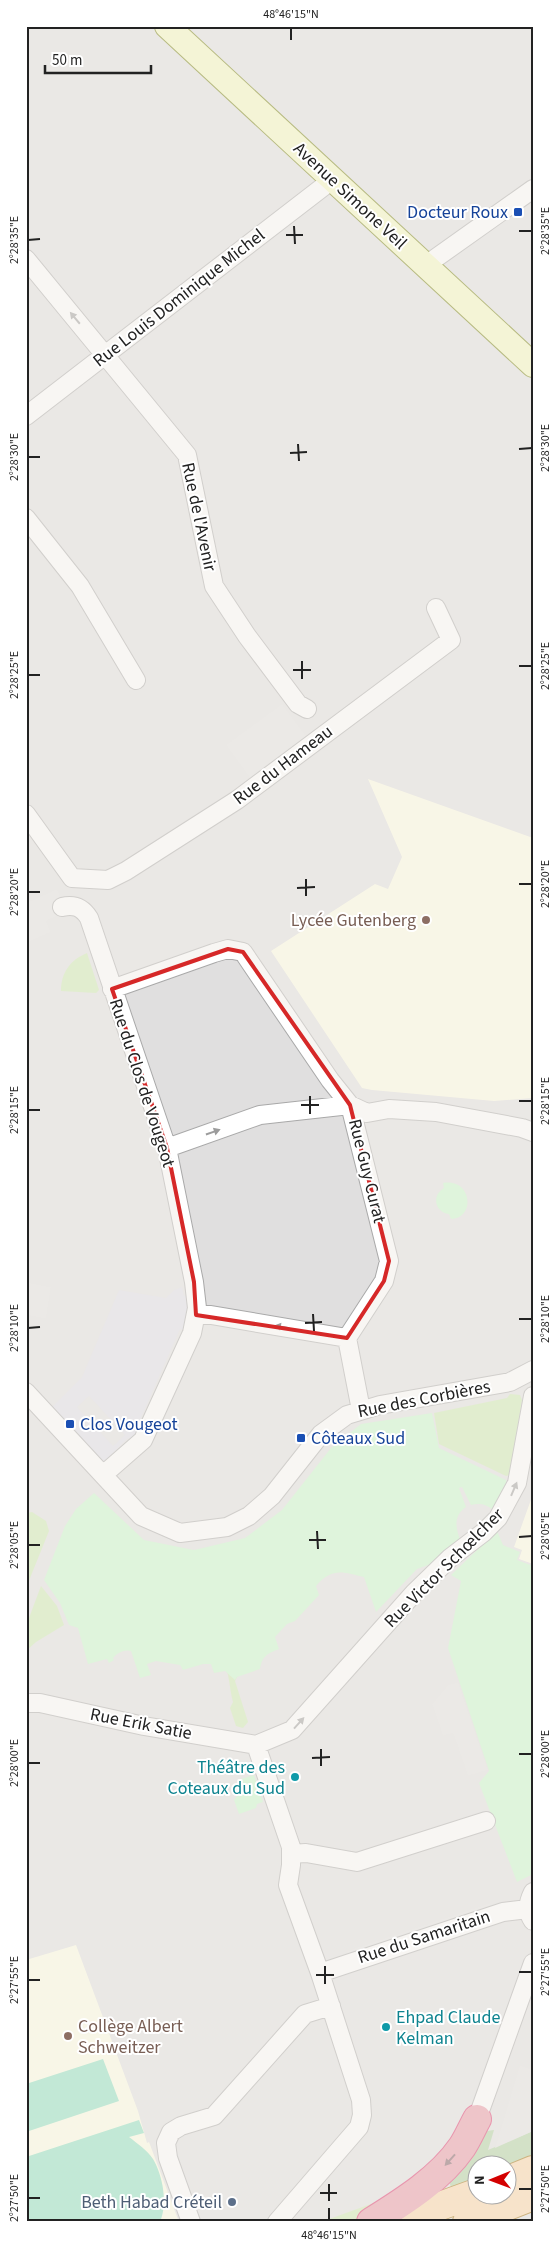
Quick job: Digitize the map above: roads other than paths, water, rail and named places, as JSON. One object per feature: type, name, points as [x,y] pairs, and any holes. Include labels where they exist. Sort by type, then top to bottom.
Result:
[{"type":"highway","points":[[371,2222],[397,2206],[443,2168],[462,2147],[477,2119]]},
{"type":"main road","points":[[516,2177],[533,2170]]},
{"type":"main road","points":[[467,2222],[533,2196]]},
{"type":"main road","points":[[396,2222],[466,2197]]},
{"type":"street","name":"Avenue Simone Veil","points":[[167,26],[532,363]]},
{"type":"street","name":"Rue Louis Dominique Michel","points":[[26,416],[332,180]]},
{"type":"street","points":[[426,266],[533,189]]},
{"type":"street","name":"Rue de l'Avenir","points":[[26,259],[187,455],[214,586],[247,636],[298,704],[307,709]]},
{"type":"street","points":[[26,518],[80,586],[136,680]]},
{"type":"street","name":"Rue du Hameau","points":[[26,814],[72,878],[108,880],[126,871],[237,800],[451,640],[436,608]]},
{"type":"street","name":"Rue du Clos de Vougeot","points":[[62,907],[76,906],[85,912],[89,918],[167,1148],[194,1282],[196,1315],[192,1333],[143,1440],[103,1475]]},
{"type":"street","name":"Rue Guy Curat","points":[[112,989],[228,949],[243,952],[330,1080],[350,1106],[389,1261],[384,1281],[347,1338]]},
{"type":"street","points":[[167,1148],[260,1116],[350,1106],[367,1113],[389,1109],[436,1112],[529,1129]]},
{"type":"street","points":[[196,1315],[347,1338],[361,1410]]},
{"type":"street","name":"Rue des Corbières","points":[[26,1392],[141,1516],[180,1533],[227,1526],[249,1516],[272,1496],[321,1434],[341,1418],[361,1410],[510,1382],[533,1370]]},
{"type":"street","name":"Rue Victor Schœlcher","points":[[256,1745],[292,1730],[414,1592],[450,1558],[484,1532],[498,1518],[517,1483],[533,1396]]},
{"type":"street","name":"Rue Erik Satie","points":[[26,1703],[40,1703],[144,1726],[256,1745]]},
{"type":"street","points":[[256,1745],[290,1847],[288,1885],[331,2006],[361,2100],[362,2115],[359,2127],[277,2222]]},
{"type":"street","points":[[291,1854],[306,1853],[357,1862],[486,1821]]},
{"type":"street","points":[[530,1915],[529,1900],[533,1892]]},
{"type":"street","name":"Rue du Samaritain","points":[[320,1973],[503,1912],[530,1915]]},
{"type":"street","points":[[477,2119],[533,1963]]},
{"type":"street","points":[[191,2222],[168,2158],[166,2143],[171,2132],[181,2126],[214,2116],[305,2014],[331,2006]]},
{"type":"place","name":"Docteur Roux","points":[[518,212]]},
{"type":"place","name":"Lycée Gutenberg","points":[[426,920]]},
{"type":"place","name":"Clos Vougeot","points":[[70,1424]]},
{"type":"place","name":"Côteaux Sud","points":[[301,1438]]},
{"type":"place","name":"Théâtre des Coteaux du Sud","points":[[295,1777]]},
{"type":"place","name":"Ehpad Claude Kelman","points":[[386,2027]]},
{"type":"place","name":"Collège Albert Schweitzer","points":[[68,2036]]},
{"type":"place","name":"Beth Habad Créteil","points":[[232,2202]]}]
